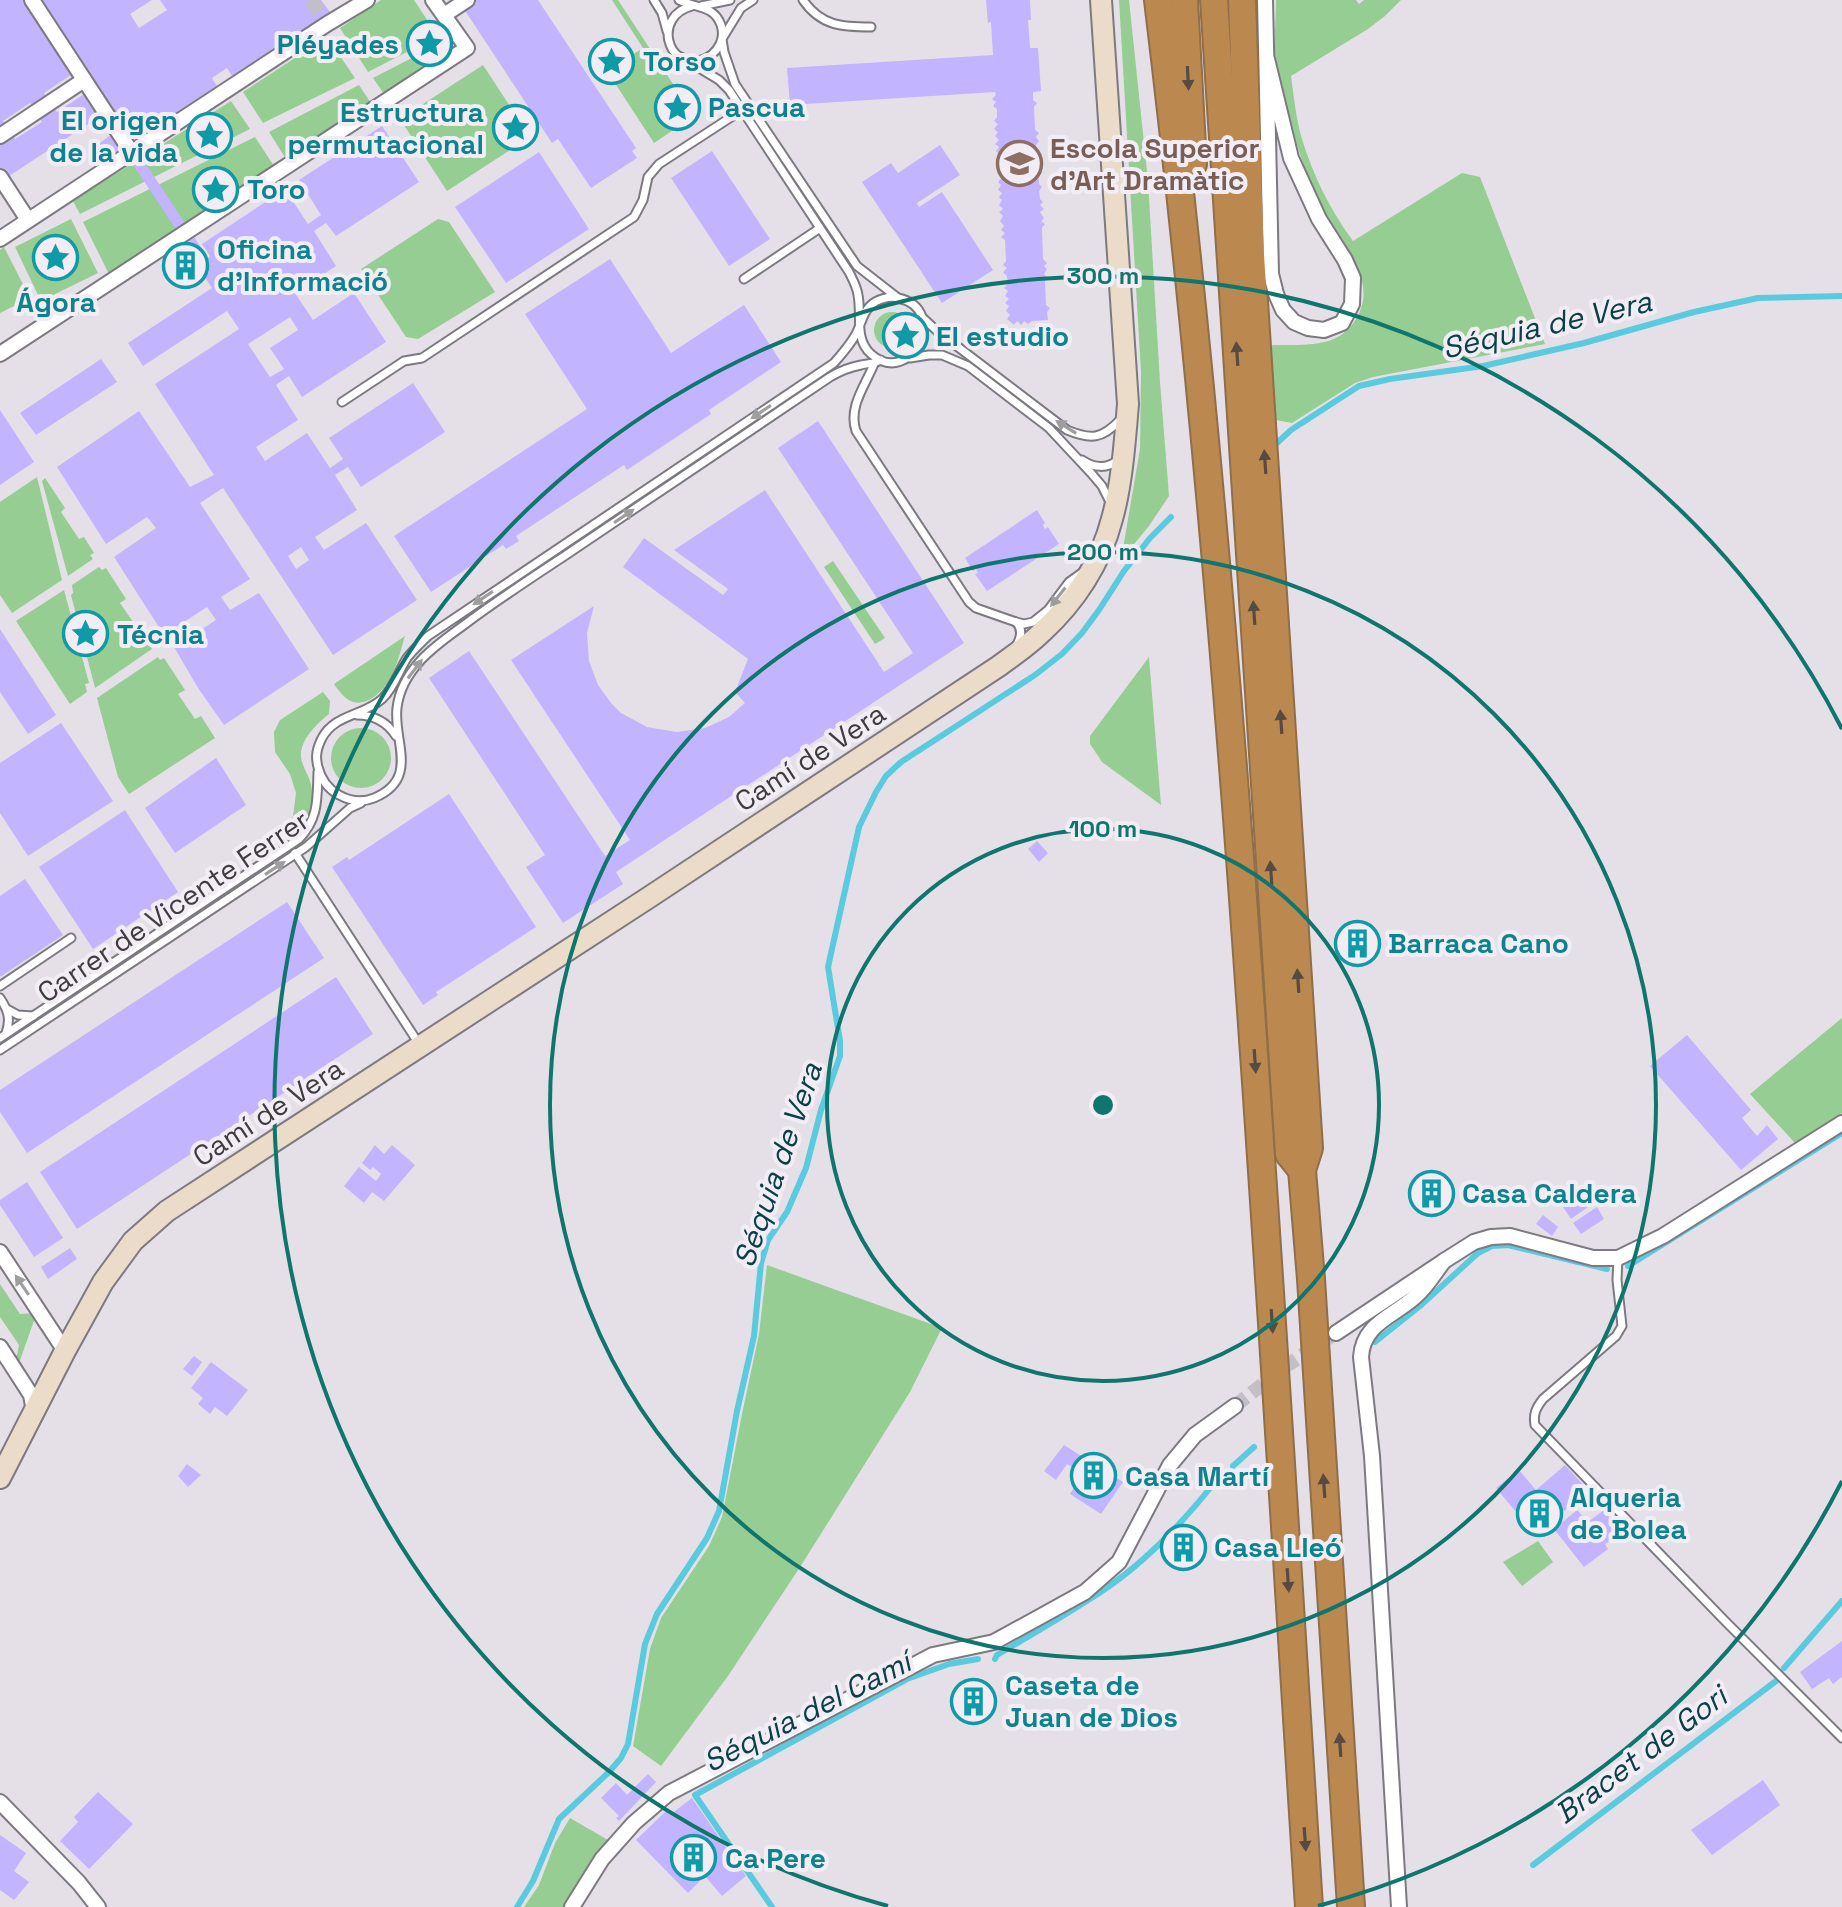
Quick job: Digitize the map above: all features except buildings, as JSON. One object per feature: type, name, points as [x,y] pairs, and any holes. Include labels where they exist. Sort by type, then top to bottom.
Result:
[{"type":"highway","points":[[1158,0],[1209,474],[1250,983],[1309,1907]]},
{"type":"highway","points":[[1184,0],[1209,474]]},
{"type":"highway","points":[[1214,0],[1289,1154],[1302,1170]]},
{"type":"highway","points":[[1242,0],[1251,255],[1309,1148],[1302,1170],[1351,1907]]},
{"type":"street","points":[[32,0],[132,153]]},
{"type":"street","points":[[0,239],[367,0]]},
{"type":"street","points":[[0,354],[467,48],[433,0]]},
{"type":"street","points":[[444,15],[467,0]]},
{"type":"street","name":"Camí de Vera","points":[[0,1478],[103,1282],[133,1241],[167,1211],[999,666],[1029,644],[1073,599],[1096,561],[1112,519],[1128,404],[1101,0]]},
{"type":"street","points":[[1265,0],[1271,274],[1279,302],[1294,322],[1324,330],[1342,323],[1352,304],[1353,278],[1319,219],[1291,158],[1267,59]]},
{"type":"street","points":[[0,136],[84,80]]},
{"type":"street","points":[[0,177],[28,220]]},
{"type":"street","points":[[1106,347],[1115,350],[1127,361]]},
{"type":"street","points":[[1336,1333],[1474,1242],[1491,1237],[1510,1236],[1593,1258],[1618,1258],[1663,1236],[1842,1123]]},
{"type":"street","points":[[0,1252],[43,1317],[61,1360],[40,1377],[19,1374]]},
{"type":"street","points":[[1399,1907],[1372,1456],[1361,1348],[1372,1328],[1420,1293],[1444,1261]]},
{"type":"street","points":[[43,1317],[56,1325],[68,1324],[86,1313]]},
{"type":"street","points":[[0,1347],[31,1395],[34,1411]]},
{"type":"street","points":[[572,1907],[602,1859],[634,1823],[669,1793],[933,1655],[994,1642],[1085,1592],[1119,1562],[1170,1465],[1195,1435],[1235,1406]]},
{"type":"street","points":[[0,1802],[79,1883],[98,1907]]},
{"type":"lane","points":[[654,0],[662,13],[674,51],[724,84],[849,272],[856,285],[860,337],[877,362]]},
{"type":"lane","points":[[679,0],[715,14],[735,84],[857,266],[898,298]]},
{"type":"lane","points":[[667,34],[668,26],[677,12],[730,0]]},
{"type":"lane","points":[[681,57],[702,60],[715,52],[741,8],[753,0]]},
{"type":"lane","points":[[803,0],[812,13],[841,27],[871,27]]},
{"type":"lane","points":[[342,402],[404,361],[422,358],[634,217],[643,200],[648,177],[659,164],[742,110]]},
{"type":"lane","points":[[744,279],[820,228]]},
{"type":"lane","points":[[1112,519],[1110,500],[1102,486],[1071,452],[1040,420],[968,366],[942,355],[929,355],[842,370],[496,601],[435,646],[420,660],[401,690],[396,721],[403,756],[401,770],[384,793],[356,801],[344,797],[332,791],[318,769],[316,756],[326,731],[335,722],[383,698],[408,658],[428,636],[834,363],[851,341],[869,307],[877,301],[898,298],[907,301],[937,331],[1067,430],[1082,437],[1107,433],[1120,421],[1128,404]]},
{"type":"lane","points":[[907,358],[921,344],[924,325],[921,316]]},
{"type":"lane","points":[[877,362],[855,405],[853,423],[856,431],[969,602],[976,608],[1028,623],[1038,619],[1069,582],[1096,561]]},
{"type":"lane","points":[[858,365],[868,369],[868,379]]},
{"type":"lane","points":[[1071,452],[1097,467],[1117,462],[1124,450]]},
{"type":"lane","points":[[999,666],[1010,656],[1018,642],[1020,631],[1016,622]]},
{"type":"lane","points":[[347,716],[367,715],[381,720],[400,741]]},
{"type":"lane","name":"Carrer de Vicente Ferrer","points":[[3,1037],[290,846],[308,830],[314,819],[318,769]]},
{"type":"lane","name":"Carrer de Vicente Ferrer","points":[[0,1050],[296,854],[350,808],[371,799]]},
{"type":"lane","points":[[290,846],[421,1046]]},
{"type":"lane","points":[[0,986],[71,938]]},
{"type":"lane","points":[[0,998],[7,1009],[9,1022],[3,1037]]},
{"type":"lane","points":[[7,1009],[18,1015],[33,1016]]},
{"type":"lane","points":[[1618,1258],[1622,1326],[1616,1336],[1543,1399],[1533,1417],[1535,1425],[1842,1738]]},
{"type":"green space","points":[[381,0],[414,0],[438,36],[368,72],[340,28]]},
{"type":"green space","points":[[612,0],[618,0],[694,116],[654,143],[607,71],[643,48]]},
{"type":"green space","points":[[1119,0],[1129,0],[1148,181],[1169,496],[1121,560],[1140,449],[1141,372]]},
{"type":"green space","points":[[1276,0],[1356,0],[1359,4],[1364,0],[1401,0],[1368,29],[1291,76],[1300,131],[1311,166],[1330,205],[1353,241],[1462,173],[1480,177],[1545,344],[1373,377],[1355,383],[1292,423],[1276,420],[1270,345],[1322,343],[1344,333],[1360,311],[1363,287],[1355,264],[1321,207],[1296,142],[1276,60]]},
{"type":"green space","points":[[327,37],[355,78],[263,123],[243,92]]},
{"type":"green space","points":[[441,43],[443,54],[384,94],[373,78]]},
{"type":"green space","points":[[483,65],[530,137],[447,191],[400,119]]},
{"type":"green space","points":[[359,85],[371,103],[286,159],[269,132]]},
{"type":"green space","points":[[231,101],[250,129],[80,214],[73,201]]},
{"type":"green space","points":[[255,137],[274,166],[109,274],[83,222]]},
{"type":"green space","points":[[71,219],[98,273],[41,301],[15,247]]},
{"type":"green space","points":[[438,219],[449,222],[495,292],[418,339],[406,337],[361,269]]},
{"type":"green space","points":[[4,247],[30,298],[0,313],[0,250]]},
{"type":"green space","points":[[892,312],[905,317],[910,330],[905,343],[892,348],[879,343],[874,330],[879,317]]},
{"type":"green space","points":[[37,477],[62,580],[12,613],[0,595],[0,502]]},
{"type":"green space","points":[[45,478],[65,508],[61,512],[79,539],[84,537],[94,553],[90,555],[93,559],[68,576],[42,481]]},
{"type":"green space","points":[[833,561],[885,638],[875,644],[824,567]]},
{"type":"green space","points":[[99,567],[102,570],[106,568],[126,599],[120,603],[138,629],[142,626],[154,644],[150,646],[152,649],[95,688],[71,595],[72,585]]},
{"type":"green space","points":[[64,590],[89,683],[85,684],[87,692],[70,704],[16,621]]},
{"type":"green space","points":[[405,636],[389,680],[369,700],[358,703],[348,700],[334,684]]},
{"type":"green space","points":[[158,657],[160,660],[164,658],[185,690],[178,694],[195,719],[201,716],[215,738],[129,794],[118,777],[97,698]]},
{"type":"green space","points":[[1149,657],[1161,805],[1102,762],[1090,744],[1090,736]]},
{"type":"green space","points":[[323,692],[330,701],[329,714],[307,737],[301,755],[311,785],[312,805],[305,822],[277,848],[277,840],[293,816],[296,793],[290,774],[275,752],[274,732],[280,720]]},
{"type":"green space","points":[[361,728],[372,730],[382,737],[389,747],[389,769],[382,779],[372,786],[361,788],[350,786],[340,779],[333,769],[331,758],[333,747],[340,737],[350,730]]},
{"type":"green space","points":[[1842,1018],[1842,1113],[1795,1143],[1750,1094]]},
{"type":"green space","points":[[767,1265],[942,1328],[910,1392],[802,1564],[728,1676],[661,1766],[633,1746],[650,1649],[661,1618],[709,1546],[722,1517],[759,1334]]},
{"type":"green space","points":[[0,1284],[20,1314],[36,1315],[18,1366],[11,1356],[17,1355],[19,1345],[0,1317]]},
{"type":"green space","points":[[1538,1541],[1553,1562],[1522,1586],[1503,1562]]},
{"type":"green space","points":[[570,1818],[608,1840],[563,1907],[524,1907],[539,1885],[555,1843]]},
{"type":"waterway","name":"Séquia de Vera","points":[[1277,443],[1291,430],[1359,386],[1483,366],[1758,298],[1842,296]]},
{"type":"waterway","name":"Séquia de Vera","points":[[517,1907],[533,1881],[559,1819],[621,1758],[628,1744],[645,1644],[657,1614],[707,1538],[719,1511],[754,1336],[761,1263],[768,1240],[787,1212],[806,1168],[821,1110],[840,1056],[828,967],[859,827],[886,776],[901,762],[1062,654],[1082,633],[1150,538],[1171,517]]},
{"type":"waterway","name":"Séquia del Camí","points":[[1628,1266],[1842,1133]]},
{"type":"waterway","name":"Séquia del Camí","points":[[1375,1342],[1478,1253],[1492,1246],[1508,1245],[1607,1269]]},
{"type":"waterway","name":"Séquia del Camí","points":[[1233,1466],[1254,1447]]},
{"type":"waterway","name":"Séquia del Camí","points":[[995,1659],[1081,1605],[1138,1564],[1166,1538],[1215,1482]]},
{"type":"waterway","name":"Bracet de Gori","points":[[1784,1668],[1842,1601]]},
{"type":"waterway","name":"Séquia del Camí","points":[[772,1907],[695,1795],[907,1679],[949,1664],[978,1659]]},
{"type":"waterway","name":"Bracet de Gori","points":[[1533,1865],[1776,1681]]},
{"type":"tunnel","points":[[311,0],[327,24]]},
{"type":"tunnel","points":[[1235,1406],[1286,1366],[1336,1333]]},
{"type":"place","name":"Pléyades","points":[[430,44]]},
{"type":"place","name":"Torso","points":[[612,61]]},
{"type":"place","name":"Pascua","points":[[677,107]]},
{"type":"place","name":"Estructura permutacional","points":[[515,128]]},
{"type":"place","name":"El origen de la vida","points":[[209,136]]},
{"type":"place","name":"Escola Superior d'Art Dramàtic","points":[[1019,164]]},
{"type":"place","name":"Toro","points":[[216,189]]},
{"type":"place","name":"Ágora","points":[[56,257]]},
{"type":"place","name":"Oficina d'Informació","points":[[186,265]]},
{"type":"place","name":"El estudio","points":[[905,336]]},
{"type":"place","name":"Técnia","points":[[86,634]]},
{"type":"place","name":"Barraca Cano","points":[[1357,943]]},
{"type":"place","name":"Casa Caldera","points":[[1431,1193]]},
{"type":"place","name":"Casa Martí","points":[[1094,1476]]},
{"type":"place","name":"Alqueria de Bolea","points":[[1539,1513]]},
{"type":"place","name":"Casa Lleó","points":[[1183,1547]]},
{"type":"place","name":"Caseta de Juan de Dios","points":[[974,1701]]},
{"type":"place","name":"Ca Pere","points":[[694,1858]]}]
